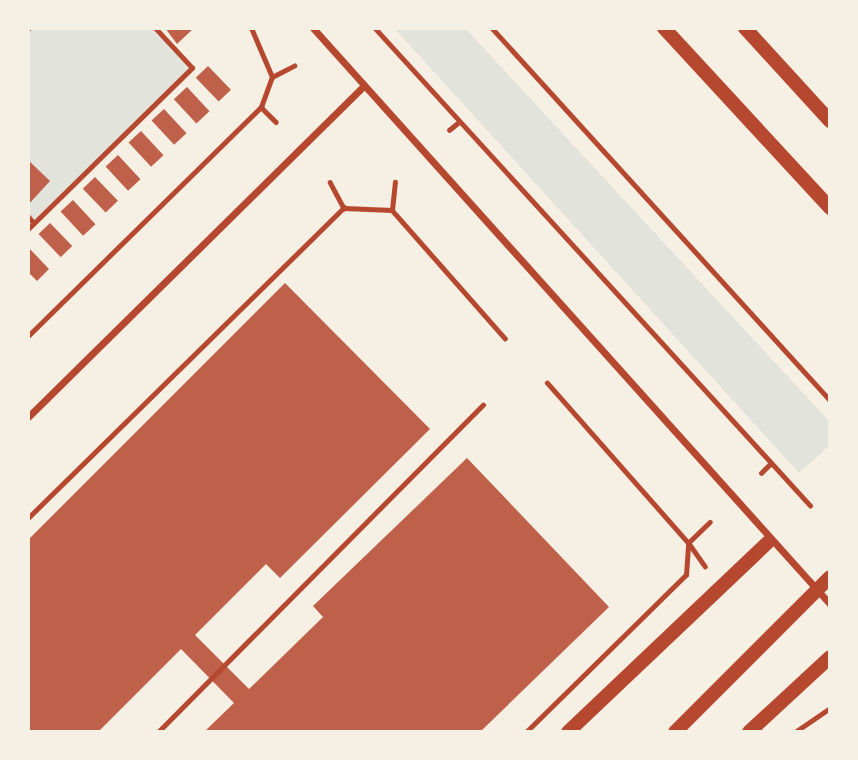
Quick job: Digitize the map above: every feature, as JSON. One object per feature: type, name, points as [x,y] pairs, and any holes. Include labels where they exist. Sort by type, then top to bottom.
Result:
[{"type":"main road","points":[[664,28],[830,208]]},
{"type":"main road","points":[[744,28],[830,121]]},
{"type":"main road","points":[[568,732],[768,542]]},
{"type":"main road","points":[[675,732],[830,577]]},
{"type":"main road","points":[[749,732],[830,657]]},
{"type":"street","points":[[313,28],[768,542],[830,604]]},
{"type":"street","points":[[28,417],[364,86]]},
{"type":"path","points":[[28,229],[192,68],[155,28]]},
{"type":"path","points":[[251,28],[272,77]]},
{"type":"path","points":[[375,28],[810,505]]},
{"type":"path","points":[[492,28],[830,400]]},
{"type":"path","points":[[28,336],[261,107],[272,77],[294,66]]},
{"type":"path","points":[[261,107],[276,122]]},
{"type":"path","points":[[449,130],[459,122]]},
{"type":"path","points":[[330,181],[344,208]]},
{"type":"path","points":[[392,210],[395,182]]},
{"type":"path","points":[[28,518],[344,208],[392,210],[505,338]]},
{"type":"path","points":[[28,216],[34,223]]},
{"type":"path","points":[[547,383],[688,542],[713,580]]},
{"type":"path","points":[[158,732],[483,405]]},
{"type":"path","points":[[761,473],[771,463]]},
{"type":"path","points":[[526,732],[686,575],[688,542],[710,522]]},
{"type":"path","points":[[795,732],[830,708]]},
{"type":"shaded area","points":[[155,28],[192,68],[28,229],[28,29]]},
{"type":"shaded area","points":[[394,28],[465,28],[830,422],[830,445],[799,473]]},
{"type":"building","points":[[165,28],[194,28],[177,44]]},
{"type":"building","points":[[208,66],[231,90],[219,102],[196,78]]},
{"type":"building","points":[[187,87],[210,111],[196,123],[174,99]]},
{"type":"building","points":[[164,109],[187,133],[174,145],[152,121]]},
{"type":"building","points":[[141,131],[164,155],[151,167],[129,143]]},
{"type":"building","points":[[118,155],[141,179],[128,191],[106,167]]},
{"type":"building","points":[[28,160],[50,181],[28,205]]},
{"type":"building","points":[[95,177],[118,201],[106,213],[83,189]]},
{"type":"building","points":[[73,200],[96,224],[83,236],[61,212]]},
{"type":"building","points":[[50,223],[72,246],[61,257],[38,234]]},
{"type":"building","points":[[28,247],[49,269],[37,281],[28,272]]},
{"type":"building","points":[[285,283],[430,429],[280,578],[266,564],[195,635],[249,689],[323,617],[313,606],[467,458],[609,607],[480,732],[204,732],[234,703],[181,649],[98,732],[28,732],[28,540]]}]
